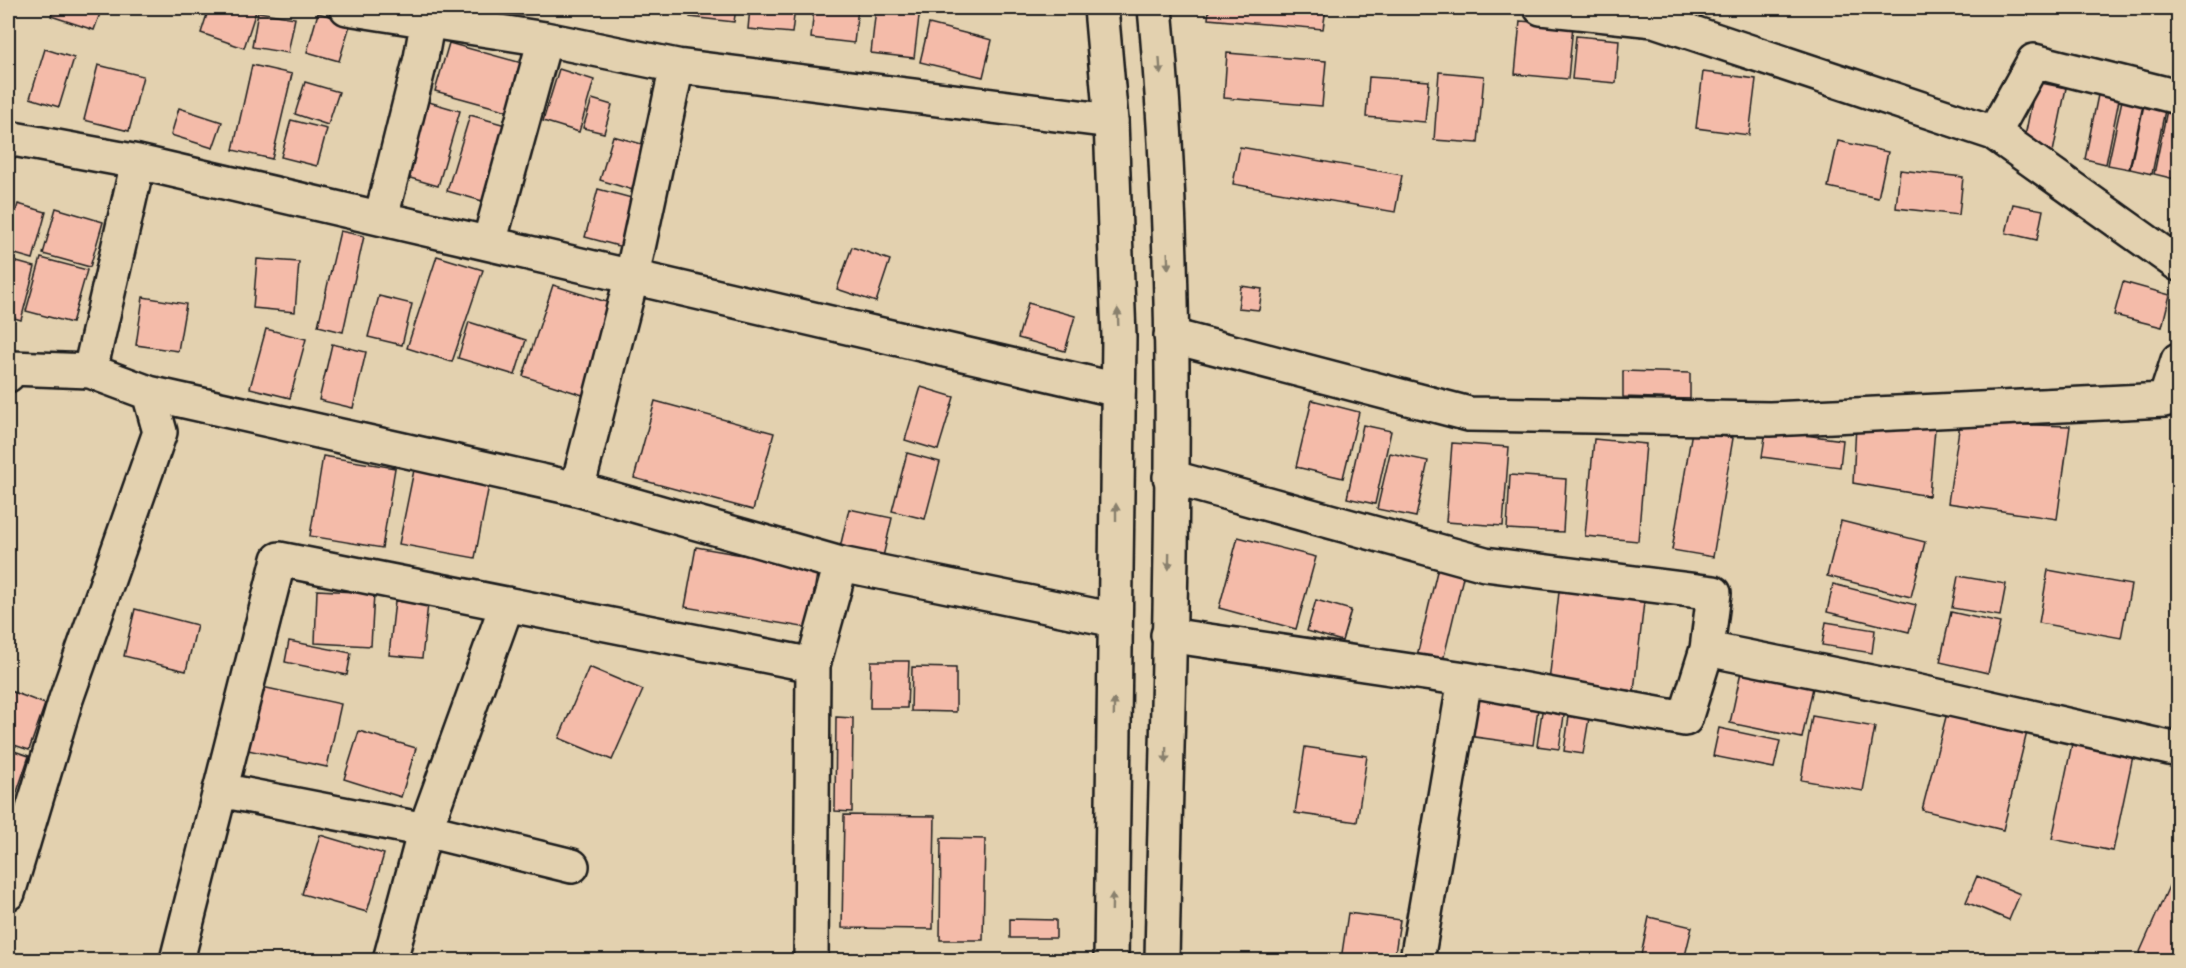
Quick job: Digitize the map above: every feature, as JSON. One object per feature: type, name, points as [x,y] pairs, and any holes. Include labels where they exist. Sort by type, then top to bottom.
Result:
[{"type":"street","points":[[347,8],[430,14],[677,66],[1111,121]]},
{"type":"street","points":[[1101,8],[1111,121],[1118,390],[1111,960]]},
{"type":"street","points":[[1155,8],[1163,118],[1171,336],[1162,960]]},
{"type":"street","points":[[1541,8],[1654,20],[1994,133],[2178,264]]},
{"type":"street","points":[[381,218],[430,14]]},
{"type":"street","points":[[489,243],[545,39]]},
{"type":"street","points":[[1994,133],[2034,61],[2178,97]]},
{"type":"street","points":[[576,489],[632,276],[677,66]]},
{"type":"street","points":[[8,138],[138,162],[1118,390]]},
{"type":"street","points":[[90,371],[138,162]]},
{"type":"street","points":[[1171,336],[1469,414],[1770,419],[2172,401],[2178,360]]},
{"type":"street","points":[[8,375],[11,368],[90,371],[149,393],[576,489],[841,564],[1115,620]]},
{"type":"street","points":[[8,893],[66,699],[160,432],[149,393]]},
{"type":"street","points":[[1168,635],[1465,679],[1686,719],[1707,649],[1714,593],[1485,564],[1170,477]]},
{"type":"street","points":[[177,960],[279,559],[813,665]]},
{"type":"street","points":[[811,960],[813,665],[841,564]]},
{"type":"street","points":[[390,960],[425,830],[507,604]]},
{"type":"street","points":[[1707,649],[1915,691],[2178,750]]},
{"type":"street","points":[[1417,960],[1465,679]]},
{"type":"street","points":[[220,790],[425,830],[572,866]]},
{"type":"building","points":[[54,8],[102,8],[94,30],[51,16]]},
{"type":"building","points":[[209,8],[257,8],[244,48],[201,33]]},
{"type":"building","points":[[691,8],[736,8],[734,22],[690,17]]},
{"type":"building","points":[[750,8],[795,8],[792,33],[748,29]]},
{"type":"building","points":[[814,8],[858,8],[854,43],[811,38]]},
{"type":"building","points":[[876,8],[920,8],[914,58],[871,53]]},
{"type":"building","points":[[1209,8],[1326,8],[1323,29],[1208,19]]},
{"type":"building","points":[[258,12],[295,18],[288,53],[252,47]]},
{"type":"building","points":[[318,13],[351,22],[339,61],[307,52]]},
{"type":"building","points":[[1520,21],[1573,25],[1568,79],[1515,74]]},
{"type":"building","points":[[929,24],[992,40],[983,77],[920,62]]},
{"type":"building","points":[[1576,36],[1619,40],[1616,83],[1572,79]]},
{"type":"building","points":[[449,43],[529,65],[515,113],[435,91]]},
{"type":"building","points":[[45,49],[74,58],[59,107],[30,98]]},
{"type":"building","points":[[1227,53],[1326,61],[1322,106],[1224,98]]},
{"type":"building","points":[[98,65],[143,76],[129,131],[84,120]]},
{"type":"building","points":[[252,65],[292,74],[272,159],[233,150]]},
{"type":"building","points":[[559,69],[594,80],[579,132],[543,121]]},
{"type":"building","points":[[1439,72],[1484,76],[1478,143],[1434,140]]},
{"type":"building","points":[[1703,72],[1756,79],[1749,135],[1696,128]]},
{"type":"building","points":[[1369,77],[1429,81],[1425,122],[1366,117]]},
{"type":"building","points":[[305,82],[339,92],[328,125],[295,114]]},
{"type":"building","points":[[2036,82],[2066,88],[2053,152],[2023,146]]},
{"type":"building","points":[[2098,95],[2119,100],[2106,164],[2085,159]]},
{"type":"building","points":[[592,99],[612,105],[604,133],[583,128]]},
{"type":"building","points":[[422,100],[460,111],[438,186],[400,175]]},
{"type":"building","points":[[2122,100],[2143,105],[2129,169],[2108,165]]},
{"type":"building","points":[[2144,105],[2165,110],[2152,174],[2130,169]]},
{"type":"building","points":[[179,108],[222,122],[213,148],[171,135]]},
{"type":"building","points":[[2167,110],[2178,113],[2178,162],[2175,179],[2154,174]]},
{"type":"building","points":[[470,115],[509,126],[486,202],[447,191]]},
{"type":"building","points":[[291,120],[327,129],[317,166],[281,157]]},
{"type":"building","points":[[613,136],[649,146],[636,191],[600,180]]},
{"type":"building","points":[[1838,141],[1888,152],[1878,198],[1828,187]]},
{"type":"building","points":[[1240,147],[1402,175],[1395,212],[1233,184]]},
{"type":"building","points":[[1900,170],[1963,177],[1959,215],[1896,208]]},
{"type":"building","points":[[598,189],[639,200],[626,248],[585,237]]},
{"type":"building","points":[[18,204],[46,212],[33,259],[8,252],[8,238]]},
{"type":"building","points":[[2013,204],[2043,210],[2037,240],[2006,233]]},
{"type":"building","points":[[56,208],[103,222],[90,267],[43,254]]},
{"type":"building","points":[[340,231],[364,236],[343,332],[318,326]]},
{"type":"building","points":[[852,247],[890,260],[876,302],[837,289]]},
{"type":"building","points":[[437,256],[483,270],[452,362],[407,348]]},
{"type":"building","points":[[41,258],[87,270],[72,323],[26,311]]},
{"type":"building","points":[[257,259],[299,262],[295,312],[253,308]]},
{"type":"building","points":[[13,261],[35,267],[21,320],[8,316],[8,281]]},
{"type":"building","points":[[2123,282],[2170,295],[2162,327],[2114,315]]},
{"type":"building","points":[[553,285],[619,306],[589,397],[523,376]]},
{"type":"building","points":[[1241,286],[1262,289],[1259,310],[1238,308]]},
{"type":"building","points":[[379,296],[412,304],[402,345],[368,337]]},
{"type":"building","points":[[143,297],[186,304],[178,351],[136,345]]},
{"type":"building","points":[[1028,303],[1075,316],[1065,351],[1018,338]]},
{"type":"building","points":[[469,322],[526,340],[515,375],[458,358]]},
{"type":"building","points":[[266,329],[306,339],[290,398],[250,388]]},
{"type":"building","points":[[332,344],[366,352],[353,408],[319,400]]},
{"type":"building","points":[[1623,371],[1690,373],[1690,399],[1623,397]]},
{"type":"building","points":[[921,387],[954,397],[938,450],[905,440]]},
{"type":"building","points":[[1312,400],[1359,412],[1343,478],[1296,467]]},
{"type":"building","points":[[655,401],[774,433],[753,510],[634,478]]},
{"type":"building","points":[[1960,423],[2070,426],[2057,519],[1948,503]]},
{"type":"building","points":[[1363,425],[1391,431],[1375,504],[1347,498]]},
{"type":"building","points":[[1856,425],[1935,429],[1929,496],[1853,483]]},
{"type":"building","points":[[1766,430],[1843,440],[1840,467],[1762,457]]},
{"type":"building","points":[[1692,431],[1733,438],[1713,557],[1672,550]]},
{"type":"building","points":[[1594,439],[1646,444],[1638,541],[1585,536]]},
{"type":"building","points":[[1452,443],[1509,447],[1503,526],[1446,522]]},
{"type":"building","points":[[907,453],[940,462],[925,519],[892,511]]},
{"type":"building","points":[[1390,453],[1428,461],[1416,517],[1377,509]]},
{"type":"building","points":[[323,456],[395,468],[382,548],[310,536]]},
{"type":"building","points":[[414,470],[489,485],[475,558],[399,544]]},
{"type":"building","points":[[1510,475],[1566,479],[1563,532],[1507,529]]},
{"type":"building","points":[[849,509],[892,518],[882,561],[839,552]]},
{"type":"building","points":[[1841,521],[1925,542],[1911,597],[1827,576]]},
{"type":"building","points":[[1238,537],[1316,557],[1296,629],[1219,608]]},
{"type":"building","points":[[696,547],[818,568],[808,628],[685,607]]},
{"type":"building","points":[[1438,567],[1464,573],[1442,665],[1416,660]]},
{"type":"building","points":[[2048,570],[2131,585],[2121,638],[2039,623]]},
{"type":"building","points":[[1958,576],[2006,584],[2000,616],[1952,608]]},
{"type":"building","points":[[1560,583],[1645,593],[1634,691],[1549,682]]},
{"type":"building","points":[[1833,584],[1916,605],[1909,632],[1827,612]]},
{"type":"building","points":[[317,590],[374,593],[371,646],[315,643]]},
{"type":"building","points":[[1316,600],[1351,610],[1342,641],[1307,631]]},
{"type":"building","points":[[395,601],[428,604],[422,658],[389,655]]},
{"type":"building","points":[[135,609],[197,625],[186,671],[124,656]]},
{"type":"building","points":[[1951,612],[2000,623],[1988,673],[1940,662]]},
{"type":"building","points":[[1826,622],[1875,630],[1872,653],[1822,645]]},
{"type":"building","points":[[289,641],[351,653],[347,675],[285,662]]},
{"type":"building","points":[[871,661],[909,661],[907,708],[870,708]]},
{"type":"building","points":[[589,667],[643,690],[612,760],[559,738]]},
{"type":"building","points":[[912,667],[956,668],[956,712],[911,711]]},
{"type":"building","points":[[1742,667],[1814,683],[1802,738],[1730,723]]},
{"type":"building","points":[[262,687],[341,704],[327,767],[248,750]]},
{"type":"building","points":[[8,690],[45,704],[29,750],[8,743]]},
{"type":"building","points":[[1474,692],[1539,701],[1533,745],[1468,736]]},
{"type":"building","points":[[1543,705],[1565,709],[1559,749],[1537,746]]},
{"type":"building","points":[[1570,709],[1590,712],[1583,754],[1564,751]]},
{"type":"building","points":[[1947,713],[2027,732],[2003,830],[1922,810]]},
{"type":"building","points":[[1812,716],[1875,727],[1863,791],[1801,780]]},
{"type":"building","points":[[836,717],[853,718],[852,812],[835,811]]},
{"type":"building","points":[[1719,728],[1780,741],[1774,768],[1713,756]]},
{"type":"building","points":[[359,731],[416,748],[401,797],[344,779]]},
{"type":"building","points":[[2073,739],[2134,751],[2113,851],[2052,839]]},
{"type":"building","points":[[1305,747],[1367,756],[1357,822],[1295,813]]},
{"type":"building","points":[[8,749],[29,756],[15,798],[8,795]]},
{"type":"building","points":[[844,815],[935,816],[933,929],[842,928]]},
{"type":"building","points":[[320,835],[384,854],[367,912],[302,894]]},
{"type":"building","points":[[941,838],[985,839],[983,940],[940,940]]},
{"type":"building","points":[[1977,876],[2020,894],[2009,920],[1966,902]]},
{"type":"building","points":[[2173,877],[2178,880],[2178,960],[2154,960],[2139,954]]},
{"type":"building","points":[[1348,913],[1400,920],[1394,960],[1341,960]]},
{"type":"building","points":[[1649,917],[1692,927],[1684,960],[1640,960]]},
{"type":"building","points":[[1010,919],[1056,920],[1056,938],[1010,938]]},
{"type":"building","points":[[739,957],[782,958],[782,960],[739,960]]}]
